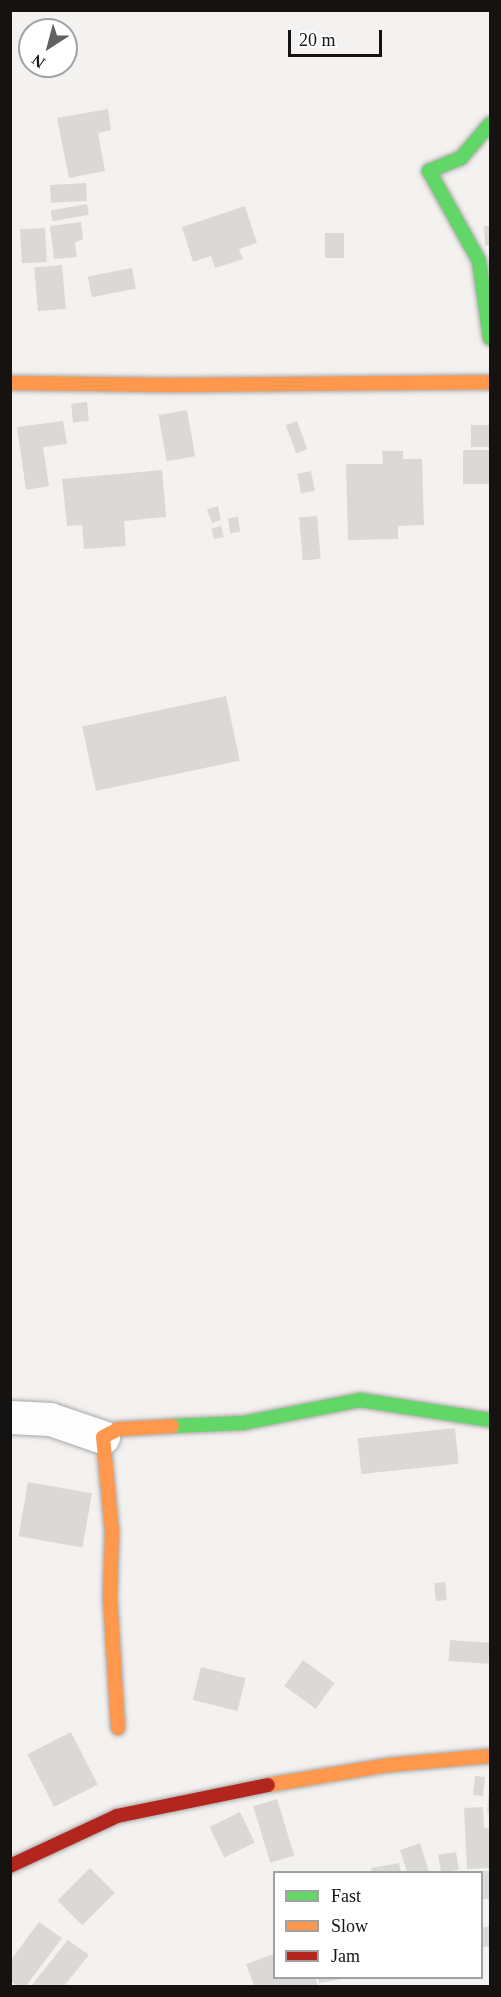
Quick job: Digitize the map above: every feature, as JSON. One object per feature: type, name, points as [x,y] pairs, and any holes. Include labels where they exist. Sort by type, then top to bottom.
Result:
[{"type":"street","points":[[490,124],[461,158],[429,171],[480,261],[490,338]]},
{"type":"street","points":[[10,383],[174,385],[490,382]]},
{"type":"street","points":[[10,1417],[50,1419],[103,1437],[119,1429],[243,1423],[360,1400],[490,1420]]},
{"type":"street","points":[[103,1437],[112,1532],[110,1599],[118,1728]]},
{"type":"street","points":[[10,1866],[117,1816],[295,1779],[389,1765],[490,1756]]},
{"type":"building","points":[[108,109],[111,130],[98,133],[105,171],[69,178],[57,118]]},
{"type":"building","points":[[86,183],[87,201],[51,203],[50,185]]},
{"type":"building","points":[[87,204],[89,215],[52,221],[51,210]]},
{"type":"building","points":[[245,206],[257,243],[239,249],[243,259],[215,268],[211,256],[193,262],[182,227]]},
{"type":"building","points":[[81,222],[83,239],[75,243],[77,257],[54,259],[50,226]]},
{"type":"building","points":[[484,226],[490,226],[490,245],[485,246]]},
{"type":"building","points":[[45,228],[47,262],[22,263],[20,229]]},
{"type":"building","points":[[325,233],[344,233],[344,258],[325,258]]},
{"type":"building","points":[[62,265],[66,309],[38,311],[34,267]]},
{"type":"building","points":[[132,268],[136,289],[92,297],[88,277]]},
{"type":"building","points":[[87,402],[89,421],[73,423],[71,404]]},
{"type":"building","points":[[187,410],[195,456],[167,461],[158,415]]},
{"type":"building","points":[[63,421],[67,444],[43,447],[49,486],[26,490],[17,427]]},
{"type":"building","points":[[297,421],[307,449],[296,453],[286,425]]},
{"type":"building","points":[[471,425],[490,425],[490,447],[471,447]]},
{"type":"building","points":[[463,450],[490,450],[490,484],[463,484]]},
{"type":"building","points":[[382,451],[403,451],[403,459],[422,459],[424,525],[398,526],[398,539],[348,540],[346,464],[383,464]]},
{"type":"building","points":[[162,470],[166,517],[124,521],[126,546],[84,549],[82,525],[67,526],[62,479]]},
{"type":"building","points":[[311,471],[315,491],[301,493],[297,474]]},
{"type":"building","points":[[218,506],[221,520],[212,523],[207,509]]},
{"type":"building","points":[[317,516],[321,559],[303,560],[299,518]]},
{"type":"building","points":[[238,517],[240,532],[230,533],[228,518]]},
{"type":"building","points":[[221,526],[224,537],[214,539],[211,529]]},
{"type":"building","points":[[226,696],[240,761],[96,791],[82,727]]},
{"type":"building","points":[[455,1428],[459,1464],[361,1474],[358,1438]]},
{"type":"building","points":[[28,1482],[92,1493],[82,1547],[18,1536]]},
{"type":"building","points":[[445,1582],[447,1600],[436,1601],[434,1583]]},
{"type":"building","points":[[450,1640],[490,1643],[488,1664],[449,1661]]},
{"type":"building","points":[[303,1660],[335,1683],[316,1709],[284,1686]]},
{"type":"building","points":[[201,1667],[246,1678],[237,1711],[193,1700]]},
{"type":"building","points":[[71,1732],[98,1785],[54,1807],[27,1754]]},
{"type":"building","points":[[475,1776],[485,1777],[483,1796],[473,1795]]},
{"type":"building","points":[[490,1793],[490,1813],[487,1812]]},
{"type":"building","points":[[277,1799],[294,1855],[270,1863],[253,1806]]},
{"type":"building","points":[[483,1807],[484,1828],[490,1828],[490,1868],[467,1869],[464,1808]]},
{"type":"building","points":[[240,1812],[255,1843],[224,1857],[209,1827]]},
{"type":"building","points":[[420,1843],[429,1871],[407,1871],[400,1850]]},
{"type":"building","points":[[456,1852],[459,1870],[441,1871],[438,1855]]},
{"type":"building","points":[[399,1863],[401,1871],[372,1871],[371,1868]]},
{"type":"building","points":[[90,1868],[115,1893],[82,1925],[57,1901]]},
{"type":"building","points":[[483,1871],[490,1871],[490,1899],[483,1899]]},
{"type":"building","points":[[39,1922],[62,1938],[26,1986],[18,1986],[10,1981],[10,1961]]},
{"type":"building","points":[[490,1926],[490,1946],[483,1947],[483,1928]]},
{"type":"building","points":[[68,1940],[89,1955],[64,1986],[31,1986]]},
{"type":"building","points":[[273,1954],[273,1979],[315,1979],[318,1985],[254,1986],[246,1964]]},
{"type":"building","points":[[318,1979],[342,1979],[319,1983]]},
{"type":"traffic: fast","points":[[490,124],[461,158],[429,171],[479,261],[490,338]]},
{"type":"traffic: fast","points":[[172,1426],[243,1423],[360,1400],[490,1420]]},
{"type":"traffic: slow","points":[[10,383],[173,385],[490,382]]},
{"type":"traffic: slow","points":[[118,1728],[110,1599],[112,1532],[103,1437],[119,1429],[172,1426]]},
{"type":"traffic: slow","points":[[268,1785],[389,1765],[490,1756]]},
{"type":"traffic: jam","points":[[10,1866],[117,1816],[268,1785]]}]
